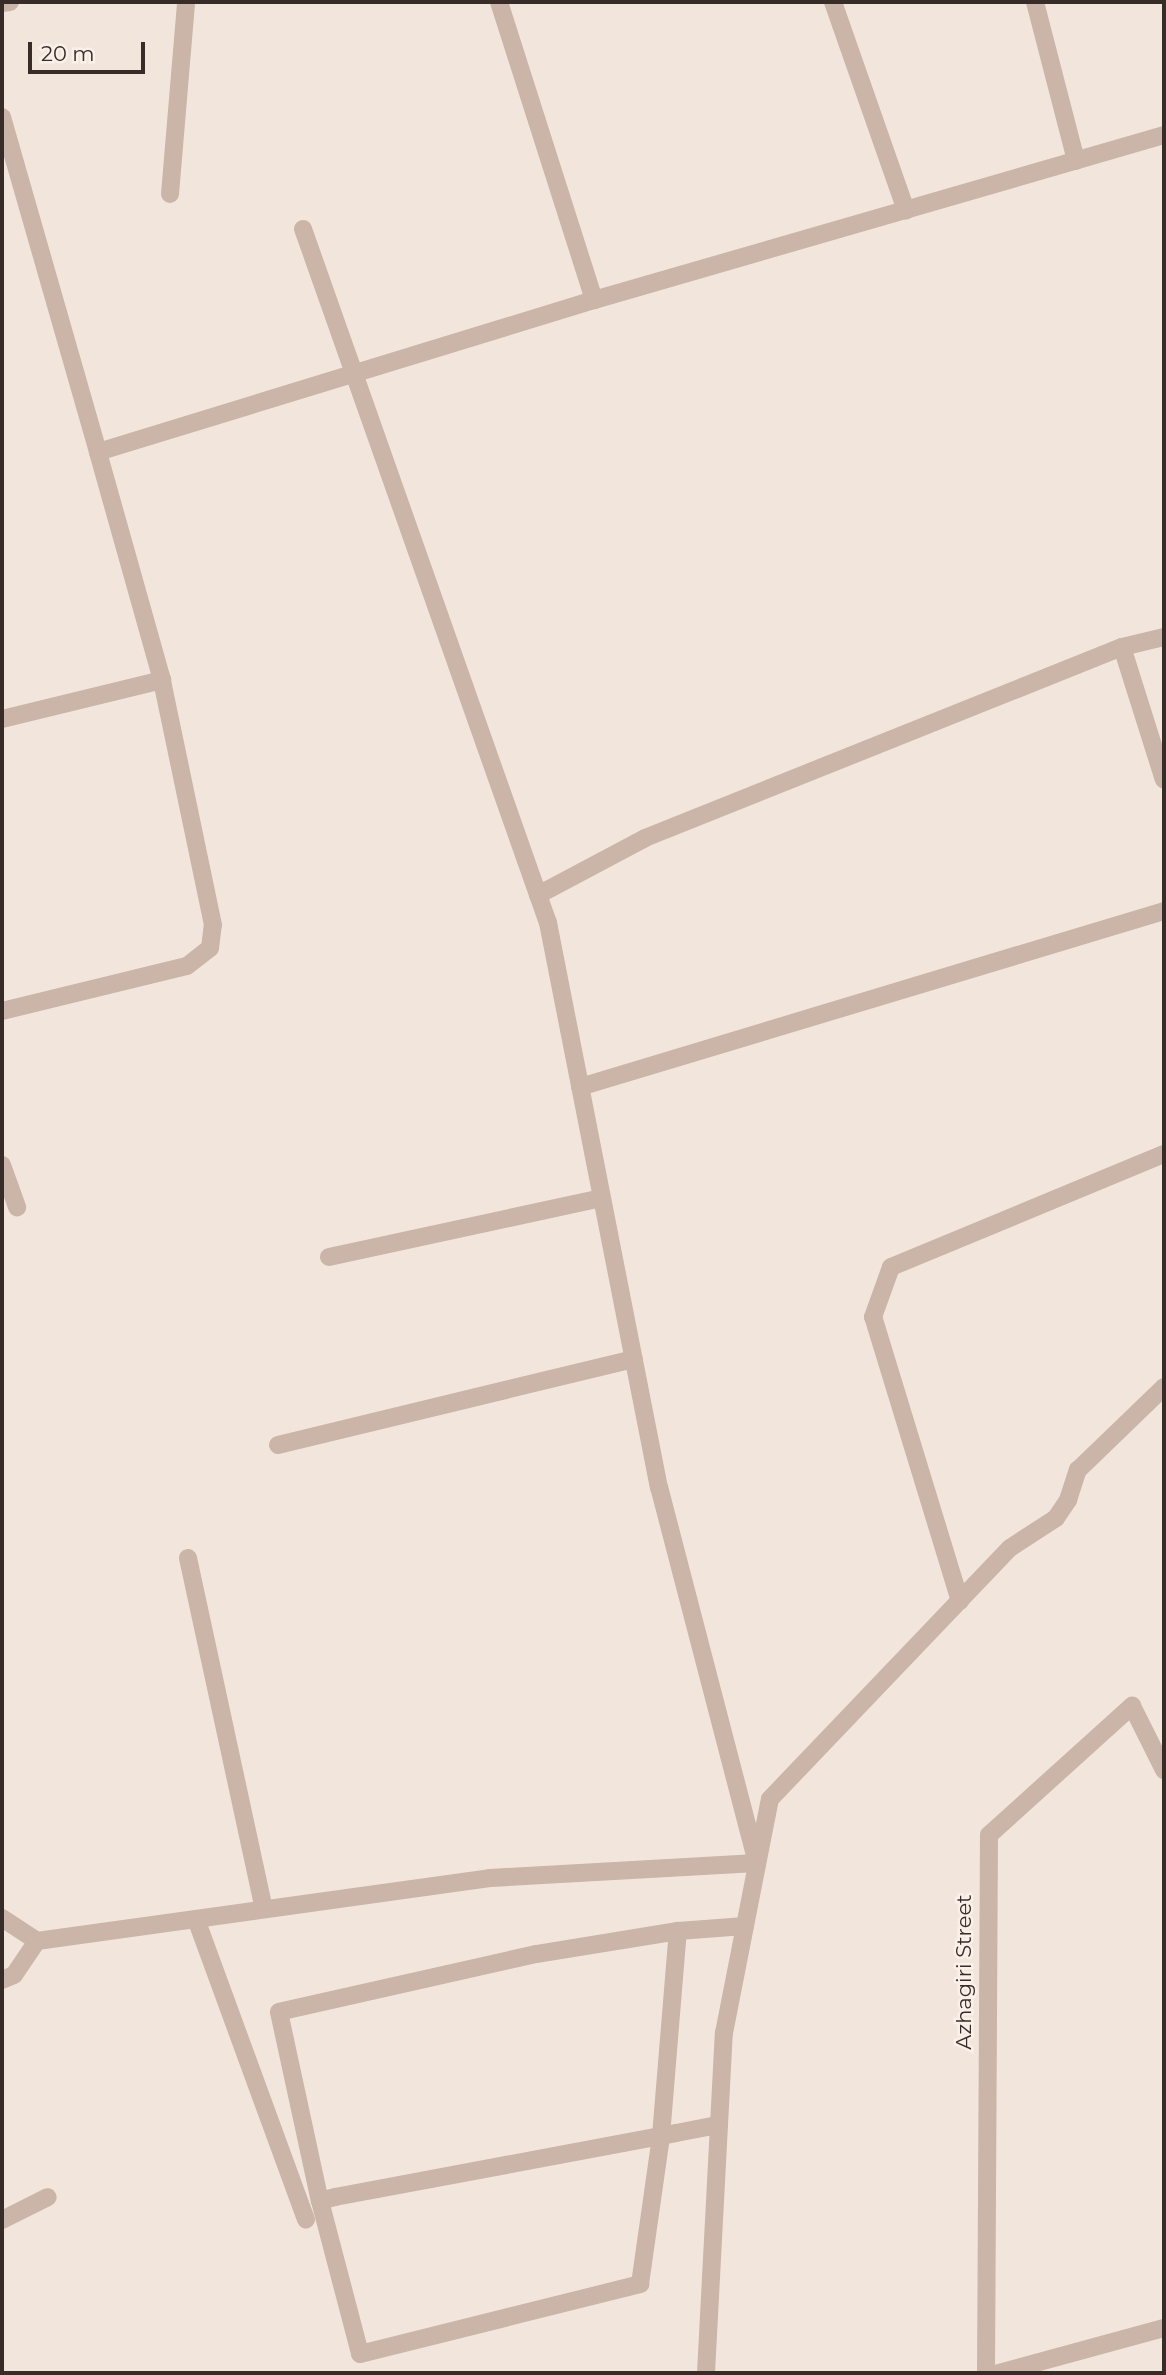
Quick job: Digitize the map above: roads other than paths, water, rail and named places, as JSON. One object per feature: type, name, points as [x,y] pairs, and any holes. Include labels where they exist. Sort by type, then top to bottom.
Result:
[{"type":"street","points":[[2,3],[10,2]]},
{"type":"street","points":[[170,194],[186,2]]},
{"type":"street","points":[[499,2],[594,300]]},
{"type":"street","points":[[833,2],[906,211]]},
{"type":"street","points":[[1035,2],[1076,161]]},
{"type":"street","points":[[2,117],[162,680],[213,925],[210,948],[187,966],[2,1011]]},
{"type":"street","points":[[98,452],[594,300],[1164,135]]},
{"type":"street","points":[[303,229],[548,923],[659,1488],[757,1863]]},
{"type":"street","points":[[538,895],[645,838],[1122,647],[1164,637]]},
{"type":"street","points":[[1122,647],[1164,780]]},
{"type":"street","points":[[2,719],[162,680]]},
{"type":"street","points":[[580,1087],[1164,911]]},
{"type":"street","points":[[960,1601],[873,1317],[891,1267],[1164,1154]]},
{"type":"street","points":[[2,1165],[17,1207]]},
{"type":"street","points":[[329,1256],[602,1198]]},
{"type":"street","points":[[278,1445],[634,1359]]},
{"type":"street","points":[[706,2373],[724,2033],[770,1799],[1010,1548],[1056,1518],[1068,1500],[1078,1470],[1164,1387]]},
{"type":"street","points":[[188,1558],[264,1909]]},
{"type":"street","name":"Azhagiri Street","points":[[986,2373],[989,1836],[1132,1706],[1164,1770]]},
{"type":"street","points":[[2,1918],[37,1941],[490,1878],[757,1863]]},
{"type":"street","points":[[196,1919],[306,2218]]},
{"type":"street","points":[[678,1931],[661,2136],[640,2284],[360,2354],[320,2201],[279,2012],[536,1954],[678,1931],[745,1926]]},
{"type":"street","points":[[2,1980],[14,1975],[37,1941]]},
{"type":"street","points":[[320,2201],[718,2125]]},
{"type":"street","points":[[2,2220],[48,2197]]},
{"type":"street","points":[[999,2373],[1164,2328]]}]
